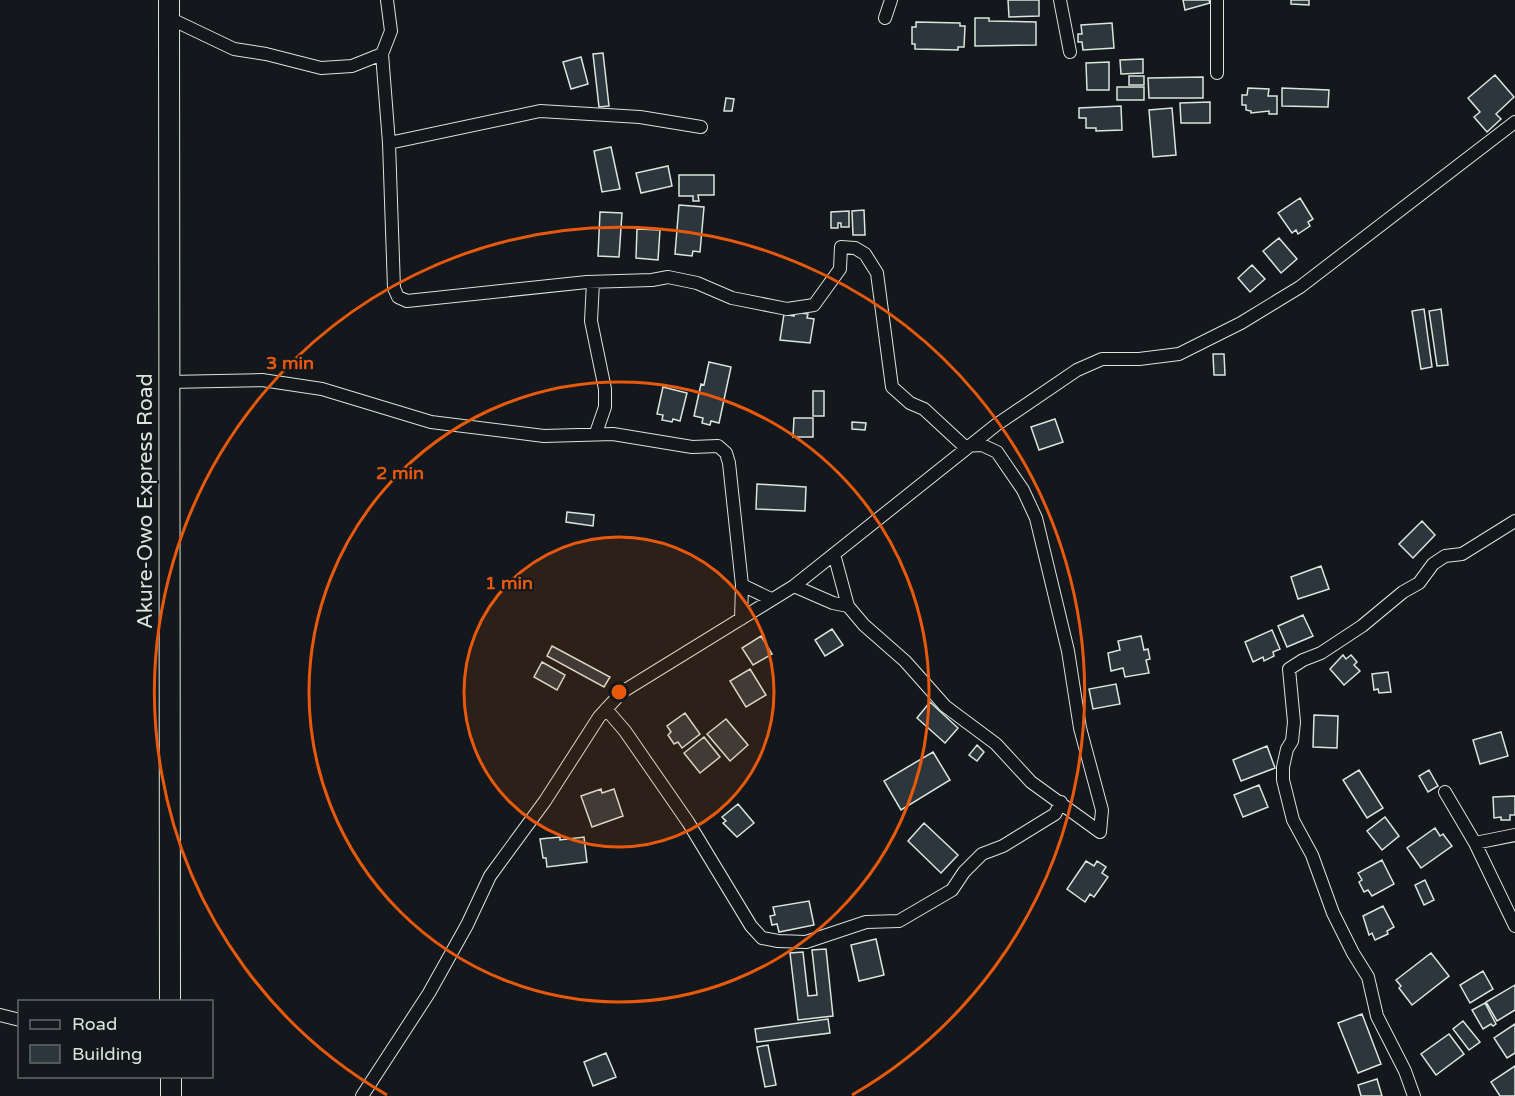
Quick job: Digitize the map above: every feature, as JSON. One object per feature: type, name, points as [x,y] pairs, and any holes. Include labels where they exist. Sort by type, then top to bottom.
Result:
[{"type":"highway","name":"Akure-Owo Express Road","points":[[169,9],[170,1000]]},
{"type":"highway","points":[[171,1078],[171,1096]]},
{"type":"street","points":[[387,0],[391,31],[382,54],[389,143],[394,288],[398,297],[407,301],[593,282],[652,280],[668,276],[697,283],[732,298],[787,309],[814,305],[840,269],[842,248],[855,248],[865,254],[877,273],[892,387],[910,403],[924,410],[964,446],[982,445],[997,452],[1023,490],[1036,518],[1068,651],[1080,728],[1102,810],[1100,832],[1031,782],[996,744],[945,706],[905,661],[864,626],[848,606],[834,554]]},
{"type":"street","points":[[885,18],[891,0]]},
{"type":"street","points":[[1060,0],[1070,52]]},
{"type":"street","points":[[1217,0],[1217,73]]},
{"type":"street","points":[[169,9],[234,49],[266,54],[321,68],[352,66],[382,54]]},
{"type":"street","points":[[389,143],[540,111],[640,117],[701,127]]},
{"type":"street","points":[[362,1096],[429,993],[467,925],[490,876],[545,801],[599,717],[622,692],[794,586],[996,425],[1077,370],[1102,359],[1139,359],[1179,354],[1241,324],[1300,287],[1515,123]]},
{"type":"street","points":[[593,282],[591,321],[605,389],[605,407],[596,433]]},
{"type":"street","points":[[169,382],[261,380],[322,389],[430,422],[544,436],[596,433],[692,447],[718,446],[726,453],[742,585],[741,619]]},
{"type":"street","points":[[1414,1096],[1405,1071],[1377,1016],[1368,976],[1333,913],[1312,855],[1293,820],[1283,780],[1283,767],[1287,749],[1292,741],[1294,722],[1289,669],[1321,653],[1362,626],[1402,592],[1419,583],[1433,564],[1445,556],[1462,554],[1515,521]]},
{"type":"street","points":[[742,585],[771,599]]},
{"type":"street","points":[[794,586],[833,603],[848,606]]},
{"type":"street","points":[[606,709],[651,767],[688,822],[751,926],[762,938],[770,940],[806,942],[866,922],[899,921],[952,890],[964,872],[982,854],[1003,846],[1055,814],[1061,802]]},
{"type":"street","points":[[1445,792],[1475,843],[1515,926]]},
{"type":"street","points":[[1475,843],[1515,835]]},
{"type":"street","points":[[0,1015],[18,1020]]},
{"type":"building","points":[[1008,0],[1039,0],[1039,16],[1009,17]]},
{"type":"building","points":[[1183,0],[1209,0],[1210,3],[1185,10]]},
{"type":"building","points":[[1291,0],[1309,0],[1309,5],[1291,4]]},
{"type":"building","points":[[975,18],[989,18],[989,21],[1036,22],[1036,45],[975,46]]},
{"type":"building","points":[[916,22],[960,23],[960,26],[965,26],[964,47],[958,47],[958,50],[915,49],[915,44],[912,44],[912,27],[916,27]]},
{"type":"building","points":[[1112,23],[1114,48],[1083,50],[1082,42],[1078,42],[1078,34],[1082,34],[1081,25]]},
{"type":"building","points":[[603,53],[609,106],[599,107],[593,54]]},
{"type":"building","points":[[581,57],[588,84],[571,89],[563,62]]},
{"type":"building","points":[[1143,59],[1143,73],[1121,74],[1120,60]]},
{"type":"building","points":[[1109,62],[1109,90],[1087,90],[1086,63]]},
{"type":"building","points":[[1495,75],[1514,97],[1496,114],[1501,119],[1487,132],[1474,117],[1480,112],[1468,98]]},
{"type":"building","points":[[1129,76],[1144,76],[1144,85],[1129,85]]},
{"type":"building","points":[[1203,77],[1203,98],[1149,98],[1148,78]]},
{"type":"building","points":[[1117,87],[1144,87],[1144,100],[1117,100]]},
{"type":"building","points":[[1248,88],[1269,89],[1268,96],[1277,96],[1277,114],[1269,114],[1269,111],[1251,113],[1246,110],[1246,105],[1242,105],[1242,95],[1247,95]]},
{"type":"building","points":[[1282,88],[1329,90],[1328,107],[1282,106]]},
{"type":"building","points":[[726,98],[734,99],[732,111],[724,111]]},
{"type":"building","points":[[1210,102],[1210,123],[1181,123],[1180,103]]},
{"type":"building","points":[[1121,106],[1122,130],[1096,131],[1096,128],[1086,128],[1086,118],[1079,118],[1079,108]]},
{"type":"building","points":[[1172,108],[1176,155],[1153,157],[1149,110]]},
{"type":"building","points":[[611,147],[620,189],[602,192],[594,151]]},
{"type":"building","points":[[668,166],[672,186],[641,193],[636,173]]},
{"type":"building","points":[[679,175],[714,175],[714,195],[698,195],[699,201],[693,201],[693,196],[679,196]]},
{"type":"building","points":[[1300,198],[1313,219],[1308,222],[1310,226],[1298,234],[1296,230],[1292,233],[1278,213]]},
{"type":"building","points":[[679,205],[704,207],[700,252],[693,251],[692,256],[675,254]]},
{"type":"building","points":[[864,210],[865,235],[853,235],[852,211]]},
{"type":"building","points":[[849,211],[849,227],[841,227],[841,223],[838,223],[838,228],[831,228],[831,212]]},
{"type":"building","points":[[600,212],[622,213],[619,257],[598,256]]},
{"type":"building","points":[[637,229],[660,230],[658,260],[636,258]]},
{"type":"building","points":[[1279,238],[1297,259],[1281,273],[1263,251]]},
{"type":"building","points":[[1252,265],[1265,279],[1250,292],[1238,278]]},
{"type":"building","points":[[1424,309],[1432,367],[1421,369],[1412,311]]},
{"type":"building","points":[[1441,309],[1448,365],[1437,366],[1429,311]]},
{"type":"building","points":[[795,312],[808,314],[807,318],[814,319],[810,343],[780,340],[784,314],[794,316]]},
{"type":"building","points":[[1213,354],[1224,354],[1225,375],[1214,375]]},
{"type":"building","points":[[709,362],[731,367],[719,423],[711,421],[710,425],[702,423],[703,418],[694,416],[701,384],[704,385]]},
{"type":"building","points":[[663,387],[687,393],[680,421],[662,420],[663,415],[657,414]]},
{"type":"building","points":[[813,391],[824,391],[824,416],[813,416]]},
{"type":"building","points":[[794,418],[813,418],[813,437],[793,437]]},
{"type":"building","points":[[1055,419],[1063,442],[1039,450],[1031,427]]},
{"type":"building","points":[[852,422],[866,423],[865,430],[852,429]]},
{"type":"building","points":[[757,484],[806,487],[805,511],[756,509]]},
{"type":"building","points":[[567,512],[594,515],[593,526],[566,522]]},
{"type":"building","points":[[1422,521],[1435,535],[1413,558],[1399,544]]},
{"type":"building","points":[[1321,566],[1329,589],[1298,599],[1291,577]]},
{"type":"building","points":[[1303,615],[1313,636],[1287,647],[1278,626]]},
{"type":"building","points":[[832,629],[843,645],[825,656],[815,640]]},
{"type":"building","points":[[1272,630],[1280,649],[1273,652],[1274,656],[1264,661],[1263,657],[1253,662],[1245,642]]},
{"type":"building","points":[[761,636],[772,654],[753,665],[742,648]]},
{"type":"building","points":[[1141,636],[1144,650],[1148,649],[1150,659],[1146,660],[1149,673],[1125,677],[1123,668],[1111,671],[1108,653],[1120,650],[1118,641]]},
{"type":"building","points":[[552,646],[610,677],[604,687],[547,656]]},
{"type":"building","points":[[1343,655],[1346,659],[1351,655],[1357,662],[1354,665],[1360,671],[1344,685],[1330,669]]},
{"type":"building","points":[[542,662],[565,675],[557,690],[534,677]]},
{"type":"building","points":[[750,669],[766,695],[746,707],[730,681]]},
{"type":"building","points":[[1388,672],[1391,692],[1379,693],[1378,689],[1374,690],[1372,674]]},
{"type":"building","points":[[1116,684],[1120,704],[1093,709],[1089,689]]},
{"type":"building","points":[[930,702],[958,728],[945,743],[917,718]]},
{"type":"building","points":[[685,713],[700,734],[682,748],[678,742],[674,744],[668,735],[671,732],[667,726]]},
{"type":"building","points":[[1314,715],[1338,716],[1337,748],[1313,747]]},
{"type":"building","points":[[726,719],[748,745],[730,761],[707,734]]},
{"type":"building","points":[[1501,732],[1508,756],[1480,764],[1473,740]]},
{"type":"building","points":[[704,737],[720,757],[700,773],[684,753]]},
{"type":"building","points":[[977,745],[984,752],[977,761],[969,755]]},
{"type":"building","points":[[1267,746],[1275,768],[1241,781],[1233,760]]},
{"type":"building","points":[[933,752],[950,780],[901,810],[884,781]]},
{"type":"building","points":[[1359,770],[1383,808],[1367,818],[1343,780]]},
{"type":"building","points":[[1429,770],[1438,786],[1428,792],[1419,776]]},
{"type":"building","points":[[1259,785],[1268,807],[1243,817],[1234,795]]},
{"type":"building","points":[[601,789],[602,793],[614,789],[623,816],[592,827],[581,796]]},
{"type":"building","points":[[1515,796],[1515,815],[1510,815],[1510,820],[1501,820],[1501,817],[1494,818],[1493,797]]},
{"type":"building","points":[[738,804],[754,823],[737,837],[723,823],[726,821],[722,817]]},
{"type":"building","points":[[1385,817],[1399,836],[1382,850],[1367,831]]},
{"type":"building","points":[[924,823],[958,855],[941,873],[908,841]]},
{"type":"building","points":[[1435,828],[1440,836],[1443,834],[1452,846],[1421,868],[1407,848]]},
{"type":"building","points":[[560,837],[560,840],[584,837],[587,862],[547,867],[540,839]]},
{"type":"building","points":[[1382,860],[1394,884],[1372,896],[1368,890],[1364,892],[1358,873]]},
{"type":"building","points":[[1086,861],[1094,866],[1097,861],[1106,867],[1102,873],[1108,877],[1094,897],[1090,894],[1085,902],[1067,889]]},
{"type":"building","points":[[1425,880],[1434,900],[1424,905],[1415,885]]},
{"type":"building","points":[[809,901],[814,925],[779,932],[777,924],[772,925],[770,916],[775,915],[773,907]]},
{"type":"building","points":[[1383,906],[1394,927],[1387,931],[1388,934],[1375,940],[1372,933],[1369,935],[1363,916]]},
{"type":"building","points":[[876,939],[884,975],[859,981],[851,945]]},
{"type":"building","points":[[826,949],[833,1016],[798,1020],[790,953],[803,952],[808,996],[817,995],[812,950]]},
{"type":"building","points":[[1431,953],[1449,976],[1412,1005],[1396,980]]},
{"type":"building","points":[[1483,971],[1493,989],[1470,1003],[1460,985]]},
{"type":"building","points":[[1515,985],[1515,1010],[1497,1021],[1486,1002]]},
{"type":"building","points":[[1485,1003],[1496,1024],[1483,1029],[1472,1010]]},
{"type":"building","points":[[1362,1014],[1381,1064],[1358,1073],[1338,1023]]},
{"type":"building","points":[[828,1019],[830,1033],[757,1042],[755,1029]]},
{"type":"building","points":[[1463,1021],[1480,1042],[1469,1050],[1453,1029]]},
{"type":"building","points":[[1515,1024],[1515,1053],[1507,1058],[1494,1038]]},
{"type":"building","points":[[1449,1034],[1464,1054],[1436,1075],[1421,1054]]},
{"type":"building","points":[[768,1045],[776,1085],[765,1087],[757,1047]]},
{"type":"building","points":[[606,1053],[616,1077],[593,1086],[584,1062]]},
{"type":"building","points":[[1515,1066],[1515,1096],[1500,1096],[1491,1082]]},
{"type":"building","points":[[1377,1079],[1382,1096],[1361,1096],[1358,1085]]}]
